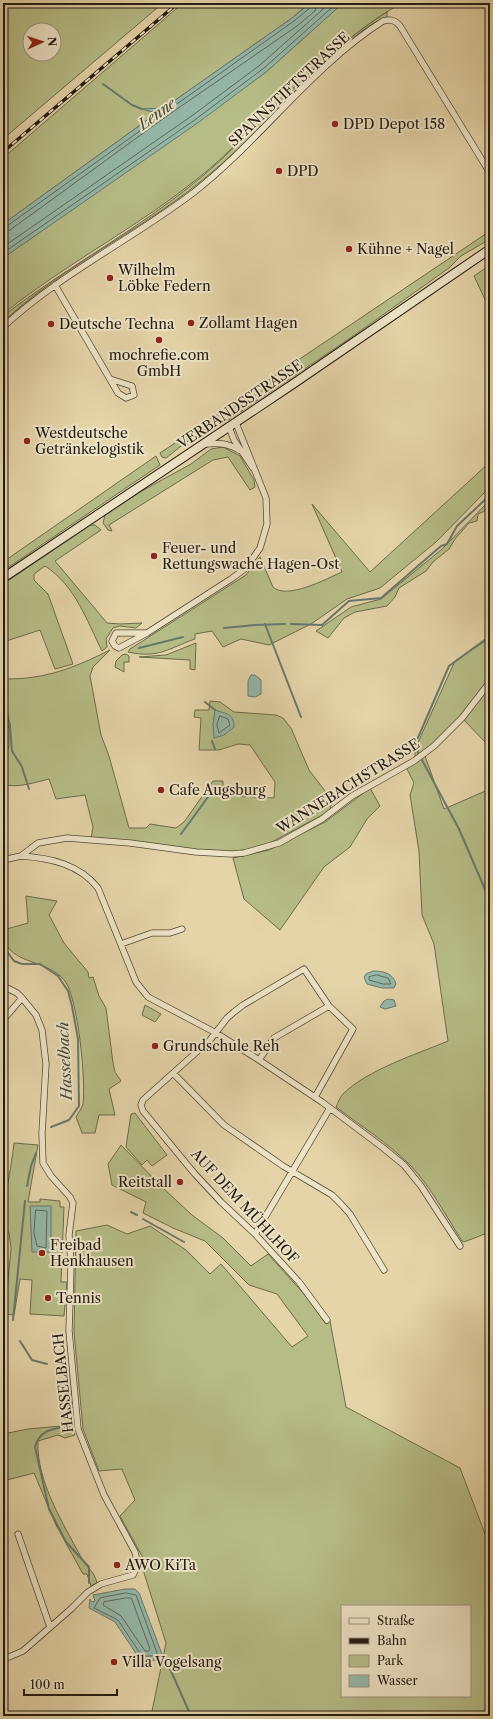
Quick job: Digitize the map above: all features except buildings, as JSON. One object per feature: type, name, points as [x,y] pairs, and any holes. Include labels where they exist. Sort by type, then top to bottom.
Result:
[{"type":"main road","name":"VERBANDSSTRASSE","points":[[3,578],[229,427],[490,249]]},
{"type":"street","name":"SPANNSTIFTSTRASSE","points":[[3,327],[37,296],[193,193],[240,152],[330,62],[371,29],[383,22],[390,20],[396,21],[404,32],[490,173]]},
{"type":"street","points":[[55,285],[110,379]]},
{"type":"street","points":[[147,633],[116,633],[112,641],[115,646],[119,648],[147,633],[231,579],[246,568],[254,558],[265,536],[268,518],[266,498],[236,422]]},
{"type":"street","points":[[229,427],[241,451],[257,475]]},
{"type":"street","points":[[202,445],[220,442],[231,445],[241,451]]},
{"type":"street","name":"WANNEBACHSTRASSE","points":[[3,860],[21,856],[38,843],[67,838],[130,843],[196,852],[232,854],[244,853],[279,843],[322,819],[352,796],[414,761],[434,746],[462,718],[490,682]]},
{"type":"street","points":[[21,856],[53,860],[71,866],[92,880],[98,888],[136,982],[145,995],[163,1006],[216,1033],[259,1060],[315,1097],[404,1165],[421,1186],[460,1246]]},
{"type":"street","points":[[121,944],[152,933],[170,933],[182,929]]},
{"type":"street","points":[[315,1097],[353,1029],[329,1006],[304,969],[243,1005],[227,1018],[216,1033],[174,1074],[224,1125],[292,1171],[332,1195],[342,1204],[350,1214],[384,1270]]},
{"type":"street","name":"HASSELBACH","points":[[3,986],[17,993],[39,1022],[46,1052],[42,1133],[44,1163],[51,1176],[70,1197],[73,1203],[69,1234],[71,1264],[69,1331],[78,1429],[104,1495],[138,1559],[137,1570],[133,1575],[102,1584],[88,1592],[50,1627]]},
{"type":"street","points":[[3,1020],[22,998]]},
{"type":"street","points":[[259,1060],[274,1038],[329,1006]]},
{"type":"street","name":"AUF DEM MÜHLHOF","points":[[174,1074],[143,1100],[141,1105],[143,1111],[194,1173],[221,1202],[255,1234],[299,1282],[327,1320]]},
{"type":"street","points":[[255,1234],[330,1108]]},
{"type":"street","points":[[3,1657],[9,1657],[23,1651],[50,1627],[18,1534]]},
{"type":"green space","points":[[35,2],[52,6],[60,3],[163,3],[3,139],[3,3]]},
{"type":"green space","points":[[183,3],[309,3],[292,18],[164,108],[143,109],[157,113],[3,224],[3,158]]},
{"type":"green space","points":[[343,3],[401,3],[381,15],[326,58],[217,162],[178,194],[52,278],[3,314],[3,258],[266,72]]},
{"type":"green space","points":[[387,12],[387,17],[359,33],[237,150],[186,193],[46,287],[3,322],[3,316],[53,280],[130,230],[204,175],[317,67],[360,31]]},
{"type":"green space","points":[[490,231],[490,239],[461,256],[449,268],[346,341],[221,425],[216,425],[185,443],[166,458],[162,457],[160,453]]},
{"type":"green space","points":[[490,265],[490,310],[474,276]]},
{"type":"green space","points":[[223,447],[240,456],[254,480],[255,487],[250,490],[228,457],[213,460],[109,525],[112,531],[108,530],[103,523],[105,515],[140,492],[191,464],[211,449]]},
{"type":"green space","points":[[156,456],[160,465],[3,571],[3,562]]},
{"type":"green space","points":[[490,462],[490,487],[436,542],[380,588],[347,599],[311,624],[269,645],[241,639],[223,647],[212,631],[195,634],[195,639],[163,652],[139,654],[128,652],[130,649],[246,575],[260,557],[273,587],[279,590],[297,590],[342,572],[312,504],[370,572]]},
{"type":"green space","points":[[490,500],[490,509],[478,514],[477,521],[469,523],[455,539],[449,549],[433,562],[426,571],[399,588],[395,597],[387,606],[355,612],[344,618],[328,638],[316,631],[351,607],[381,599],[441,550]]},
{"type":"green space","points":[[90,525],[95,525],[101,530],[55,561],[107,623],[142,623],[136,628],[120,626],[113,628],[106,639],[107,647],[102,651],[72,593],[55,574],[45,566],[34,574],[34,580],[48,594],[73,664],[55,669],[40,630],[3,642],[3,584]]},
{"type":"green space","points":[[490,638],[490,679],[460,717],[433,744],[415,758],[415,749],[455,661]]},
{"type":"green space","points":[[196,643],[195,670],[190,669],[190,660],[139,657],[166,655]]},
{"type":"green space","points":[[110,650],[93,667],[90,676],[101,735],[109,756],[129,828],[146,828],[150,824],[176,828],[184,822],[213,781],[223,781],[223,795],[274,798],[275,782],[250,745],[238,744],[219,750],[199,750],[201,718],[194,717],[195,710],[209,710],[210,701],[220,702],[234,712],[276,715],[283,718],[291,728],[309,770],[332,800],[330,811],[266,845],[232,853],[196,851],[91,839],[93,827],[85,795],[56,799],[49,779],[14,786],[3,784],[3,764],[9,746],[9,729],[3,707],[3,682],[6,679],[47,675],[72,667]]},
{"type":"green space","points":[[126,654],[129,656],[129,662],[124,662],[124,672],[115,667],[116,661],[122,655]]},
{"type":"green space","points":[[490,682],[490,747],[462,718]]},
{"type":"green space","points":[[425,756],[444,809],[490,789],[490,1232],[464,1242],[431,1192],[410,1165],[384,1142],[336,1107],[343,1094],[365,1077],[393,1063],[448,1041],[434,944],[422,915],[419,851],[410,795],[414,783],[406,767]]},
{"type":"green space","points":[[370,788],[380,806],[367,819],[350,847],[324,867],[280,930],[244,899],[233,858],[269,850],[325,822]]},
{"type":"green space","points":[[26,896],[57,901],[49,915],[64,943],[88,972],[89,978],[93,977],[99,996],[106,1008],[113,1063],[115,1072],[121,1081],[109,1089],[115,1115],[99,1115],[95,1133],[82,1133],[76,1117],[83,1104],[84,1093],[80,1040],[70,990],[65,981],[57,973],[18,956],[10,950],[5,942],[3,930],[28,923]]},
{"type":"green space","points":[[145,1005],[161,1014],[155,1022],[142,1015]]},
{"type":"green space","points":[[135,1113],[167,1155],[152,1166],[147,1160],[142,1165],[126,1147],[131,1114]]},
{"type":"green space","points":[[14,1143],[38,1145],[28,1202],[40,1202],[40,1199],[60,1201],[60,1207],[64,1207],[61,1282],[67,1282],[64,1316],[30,1314],[32,1280],[20,1279],[14,1315],[5,1314],[11,1248],[9,1232],[3,1230],[3,1219]]},
{"type":"green space","points":[[121,1145],[164,1189],[192,1215],[223,1238],[251,1266],[268,1254],[304,1294],[326,1324],[330,1321],[346,1407],[460,1468],[490,1547],[490,1716],[151,1716],[166,1643],[144,1573],[142,1556],[120,1516],[135,1500],[122,1469],[99,1471],[83,1429],[74,1332],[76,1231],[107,1225],[127,1234],[150,1226],[186,1250],[210,1274],[221,1264],[292,1347],[308,1336],[277,1294],[249,1285],[205,1241],[173,1228],[143,1213],[146,1202],[112,1185],[108,1164]]},
{"type":"green space","points":[[72,1425],[75,1435],[65,1438],[58,1435],[38,1441],[39,1456],[46,1487],[52,1502],[82,1559],[96,1579],[97,1583],[91,1586],[87,1574],[83,1574],[56,1525],[34,1473],[3,1481],[3,1434],[28,1429]]},
{"type":"water","name":"Lenne","points":[[310,3],[343,3],[266,72],[199,122],[3,258],[3,224],[157,113],[141,109],[164,108],[292,18]]},
{"type":"water","points":[[251,675],[255,675],[261,680],[261,694],[255,697],[248,696],[248,681]]},
{"type":"water","points":[[215,710],[229,715],[233,719],[234,727],[224,735],[214,738],[213,724]]},
{"type":"water","points":[[373,971],[384,972],[393,977],[396,984],[394,988],[382,988],[367,984],[364,977],[366,974]]},
{"type":"water","points":[[388,999],[394,1000],[396,1006],[385,1009],[380,1007],[384,1001]]},
{"type":"water","points":[[30,1206],[51,1206],[51,1252],[32,1252]]},
{"type":"water","points":[[125,1589],[135,1589],[139,1593],[165,1662],[160,1660],[141,1661],[115,1622],[89,1608],[90,1599],[92,1602],[95,1601],[93,1595]]},
{"type":"waterway","name":"Lenne","points":[[103,84],[132,105],[142,109]]},
{"type":"waterway","points":[[490,223],[490,234]]},
{"type":"waterway","points":[[291,624],[322,625],[349,601],[381,598],[441,546],[447,544],[457,526],[490,495]]},
{"type":"waterway","points":[[265,624],[301,717]]},
{"type":"waterway","points":[[224,628],[285,624]]},
{"type":"waterway","points":[[418,753],[417,740],[449,666],[490,636]]},
{"type":"waterway","points":[[139,648],[183,637]]},
{"type":"waterway","points":[[3,694],[10,726],[12,751],[22,767],[29,789]]},
{"type":"waterway","points":[[205,702],[215,710]]},
{"type":"waterway","name":"Hasselbach","points":[[3,724],[3,747]]},
{"type":"waterway","points":[[212,741],[215,749]]},
{"type":"waterway","points":[[422,760],[459,829],[490,901]]},
{"type":"waterway","points":[[181,834],[216,786]]},
{"type":"waterway","name":"Hasselbach","points":[[3,946],[14,961],[22,964],[40,964],[58,976],[68,991],[72,1006],[78,1039],[79,1106],[69,1120],[51,1127]]},
{"type":"waterway","name":"Hasselbach","points":[[27,1186],[31,1166],[36,1153]]},
{"type":"waterway","name":"Hasselbach","points":[[13,1320],[25,1201]]},
{"type":"waterway","points":[[131,1212],[137,1215]]},
{"type":"waterway","points":[[143,1219],[184,1242]]},
{"type":"waterway","name":"Hasselbach","points":[[20,1341],[32,1360],[47,1364]]},
{"type":"waterway","name":"Hasselbach","points":[[58,1367],[68,1371],[73,1411]]},
{"type":"waterway","name":"Hasselbach","points":[[74,1419],[74,1425],[56,1428],[45,1432],[37,1440],[35,1447],[49,1509],[66,1542],[89,1567],[89,1583]]},
{"type":"waterway","name":"Hasselbach","points":[[165,1662],[171,1671],[191,1716]]},
{"type":"railway","points":[[3,152],[178,3]]},
{"type":"place","name":"DPD Depot 158","points":[[335,124]]},
{"type":"place","name":"DPD","points":[[279,171]]},
{"type":"place","name":"Kühne + Nagel","points":[[349,249]]},
{"type":"place","name":"Wilhelm Löbke Federn","points":[[110,278]]},
{"type":"place","name":"Zollamt Hagen","points":[[191,323]]},
{"type":"place","name":"Deutsche Techna","points":[[51,324]]},
{"type":"place","name":"mochrefie.com GmbH","points":[[159,340]]},
{"type":"place","name":"Westdeutsche Getränkelogistik","points":[[27,441]]},
{"type":"place","name":"Feuer- und Rettungswache Hagen-Ost","points":[[154,556]]},
{"type":"place","name":"Cafe Augsburg","points":[[161,790]]},
{"type":"place","name":"Grundschule Reh","points":[[155,1046]]},
{"type":"place","name":"Reitstall","points":[[180,1182]]},
{"type":"place","name":"Freibad Henkhausen","points":[[42,1253]]},
{"type":"place","name":"Tennis","points":[[48,1298]]},
{"type":"place","name":"AWO KiTa","points":[[117,1565]]},
{"type":"place","name":"Villa Vogelsang","points":[[114,1662]]}]
